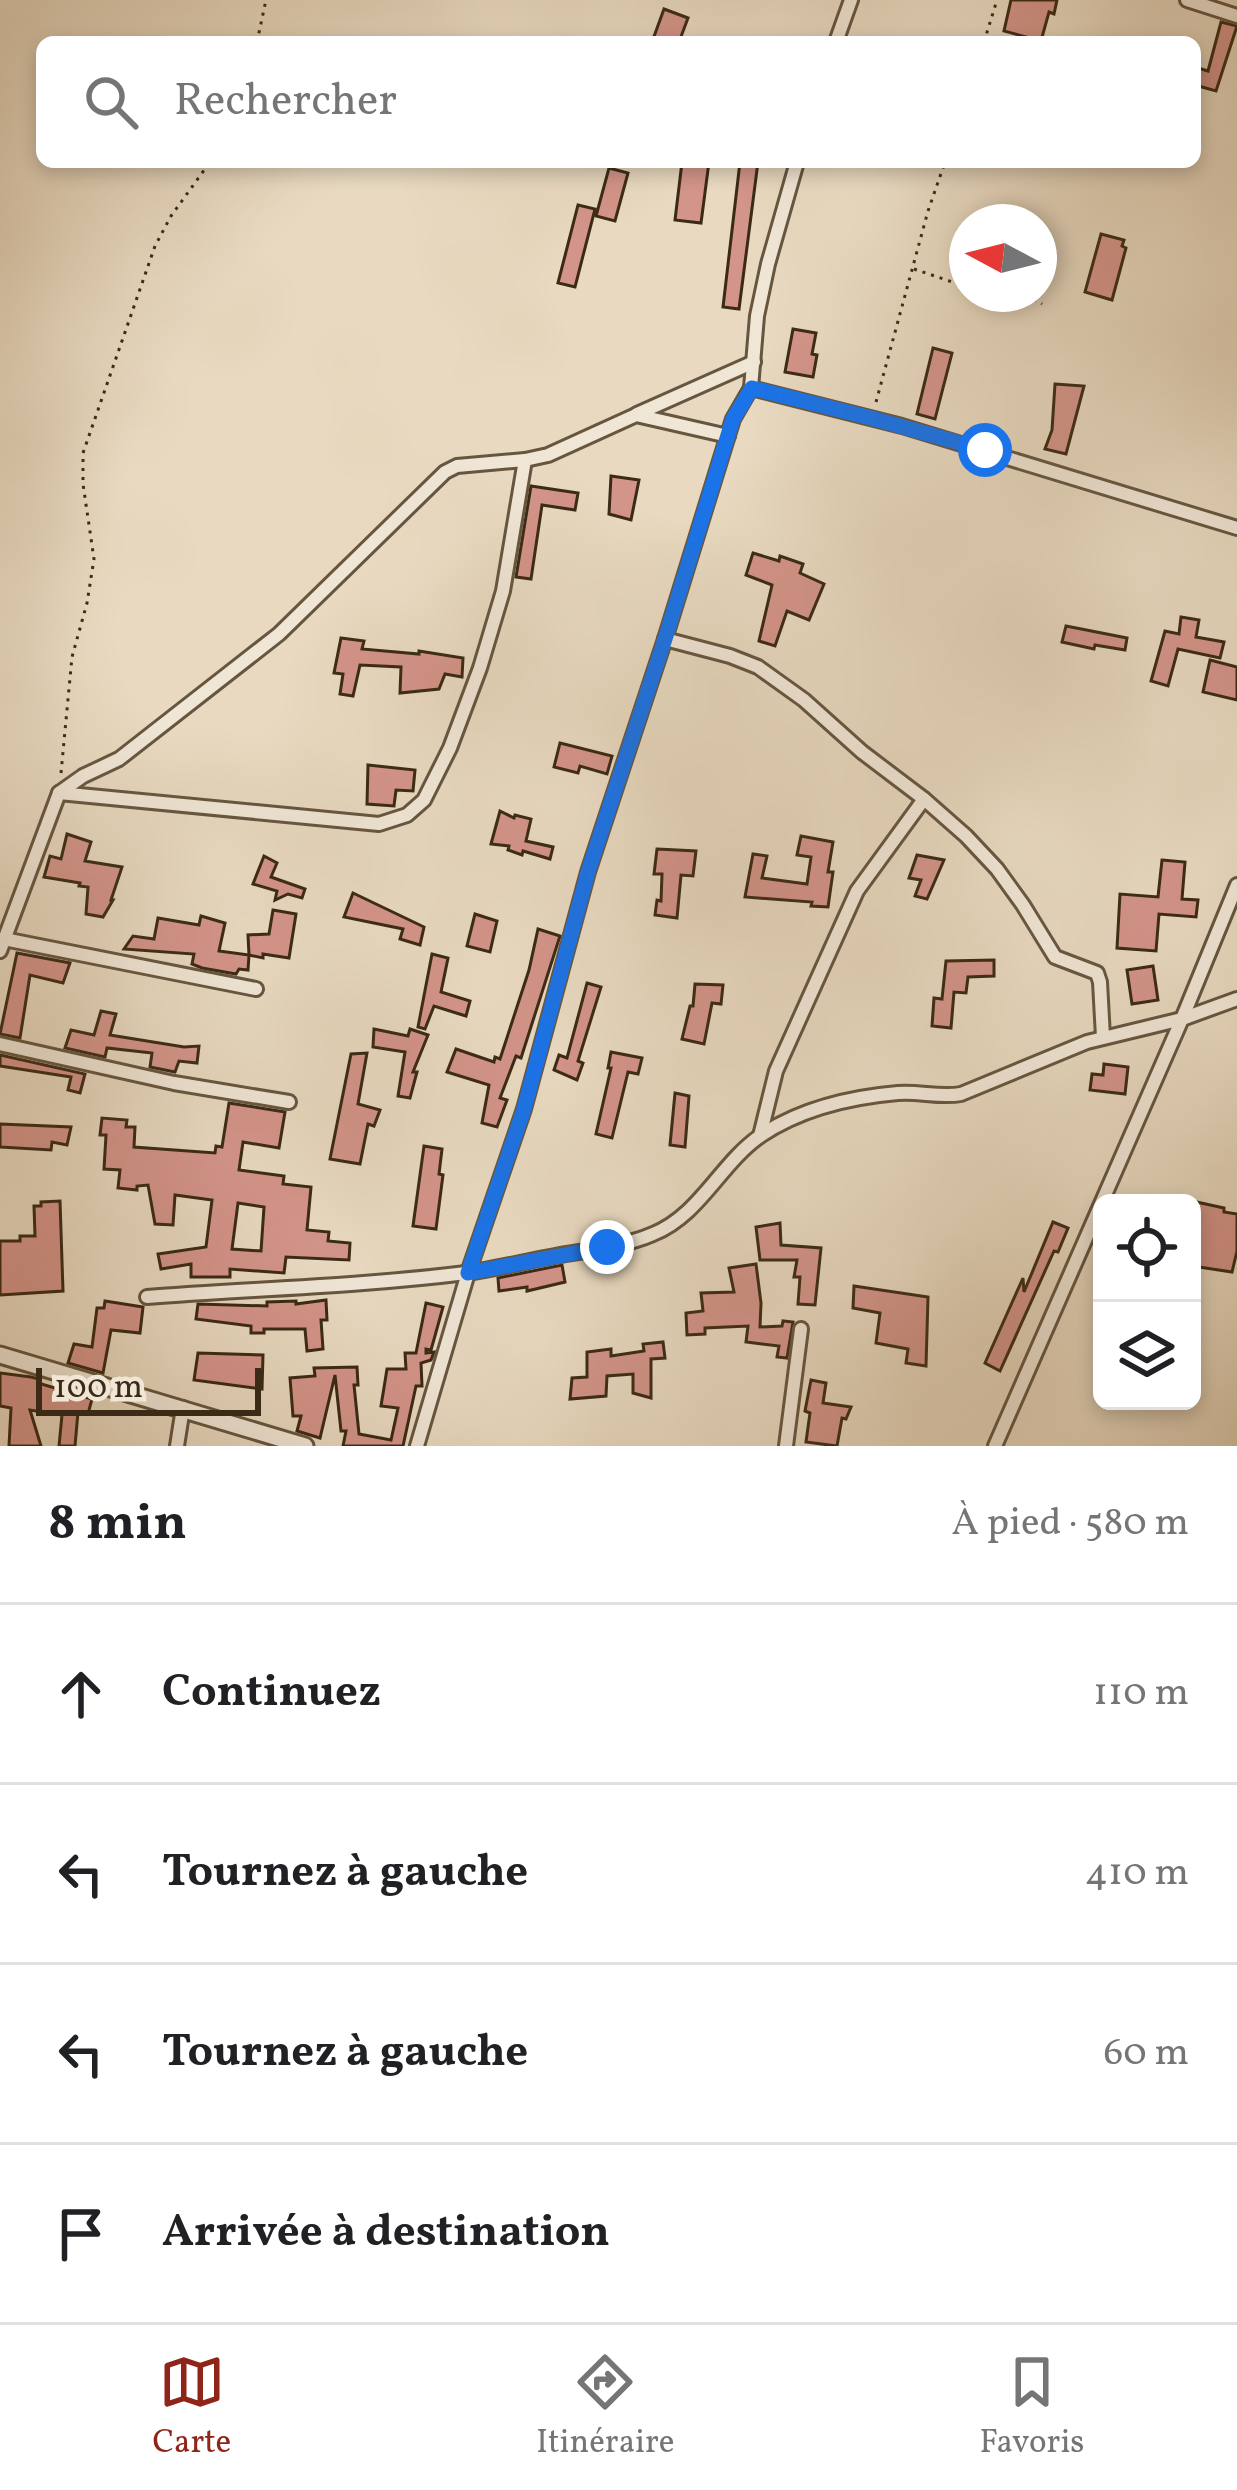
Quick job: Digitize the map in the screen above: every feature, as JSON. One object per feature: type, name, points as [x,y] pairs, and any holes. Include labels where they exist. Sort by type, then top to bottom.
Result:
[{"type":"street","points":[[838,36],[851,0]]},
{"type":"street","points":[[1187,0],[1237,16]]},
{"type":"street","points":[[416,1446],[524,1109],[588,872],[733,419],[752,388],[757,316],[795,168]]},
{"type":"street","points":[[256,988],[2,945],[59,793],[119,758],[279,634],[445,472],[458,466],[548,455],[754,362]]},
{"type":"street","points":[[752,388],[871,418],[1237,528]]},
{"type":"street","points":[[636,415],[728,436]]},
{"type":"street","points":[[59,793],[379,824],[407,814],[424,800],[433,783],[480,668],[503,591],[525,460]]},
{"type":"street","points":[[665,639],[758,668],[804,700],[966,836],[998,869],[1054,957],[1096,974],[1103,1037]]},
{"type":"street","points":[[760,1136],[776,1071],[856,891],[923,799]]},
{"type":"street","points":[[994,1446],[1237,885]]},
{"type":"street","points":[[147,1297],[468,1273],[653,1235],[694,1206],[760,1136],[809,1111],[846,1100],[902,1093],[961,1094],[1103,1037],[1182,1019],[1237,999]]},
{"type":"street","points":[[0,1044],[174,1083],[289,1102]]},
{"type":"street","points":[[786,1446],[801,1329]]},
{"type":"street","points":[[0,1355],[305,1446]]},
{"type":"street","points":[[177,1446],[183,1408]]},
{"type":"path","points":[[258,36],[266,0]]},
{"type":"path","points":[[986,36],[998,0]]},
{"type":"path","points":[[59,793],[72,657],[94,559],[83,453],[155,246],[206,168]]},
{"type":"path","points":[[871,418],[943,168]]},
{"type":"path","points":[[913,268],[949,281]]},
{"type":"building","points":[[1011,0],[1057,0],[1042,36],[1004,31]]},
{"type":"building","points":[[664,9],[688,18],[681,36],[654,36]]},
{"type":"building","points":[[1221,22],[1237,26],[1216,91],[1201,87],[1201,69],[1208,71]]},
{"type":"building","points":[[609,168],[628,173],[615,221],[596,216]]},
{"type":"building","points":[[681,168],[708,168],[701,223],[675,220]]},
{"type":"building","points":[[739,168],[757,168],[739,309],[723,307]]},
{"type":"building","points":[[578,205],[595,209],[575,287],[558,283]]},
{"type":"building","points":[[1101,234],[1124,240],[1126,248],[1112,300],[1085,292]]},
{"type":"building","points":[[793,329],[816,333],[813,377],[785,372]]},
{"type":"building","points":[[933,348],[952,353],[935,419],[917,414]]},
{"type":"building","points":[[1055,384],[1084,386],[1066,454],[1045,449],[1052,430]]},
{"type":"building","points":[[611,476],[639,480],[631,520],[609,514]]},
{"type":"building","points":[[531,486],[578,493],[575,510],[542,505],[531,579],[516,577]]},
{"type":"building","points":[[753,553],[803,564],[800,573],[824,584],[809,620],[787,611],[775,646],[759,641],[772,585],[746,575]]},
{"type":"building","points":[[1181,617],[1199,620],[1196,637],[1224,642],[1220,658],[1178,649],[1168,686],[1151,681],[1165,631],[1179,634]]},
{"type":"building","points":[[1066,626],[1127,638],[1125,650],[1062,642]]},
{"type":"building","points":[[341,638],[364,641],[362,649],[463,658],[462,677],[445,674],[439,689],[400,693],[401,667],[360,665],[353,696],[340,694],[343,674],[334,673]]},
{"type":"building","points":[[1210,660],[1237,667],[1237,700],[1203,692]]},
{"type":"building","points":[[560,743],[612,756],[607,774],[580,766],[578,773],[554,767]]},
{"type":"building","points":[[368,765],[415,770],[413,791],[396,790],[394,806],[367,804]]},
{"type":"building","points":[[500,811],[531,819],[526,841],[553,847],[550,859],[491,844]]},
{"type":"building","points":[[67,834],[91,842],[85,861],[122,867],[103,917],[86,914],[88,887],[44,877],[50,856],[61,859]]},
{"type":"building","points":[[801,836],[833,842],[828,907],[745,897],[753,854],[767,856],[762,878],[807,884],[811,857],[797,855]]},
{"type":"building","points":[[657,849],[696,851],[693,876],[681,875],[677,918],[655,915],[662,874],[654,874]]},
{"type":"building","points":[[917,855],[944,860],[927,899],[915,896],[921,880],[909,878]]},
{"type":"building","points":[[264,856],[277,863],[271,877],[305,889],[302,898],[288,894],[275,900],[277,891],[253,884]]},
{"type":"building","points":[[1162,860],[1185,862],[1182,899],[1198,900],[1196,917],[1159,914],[1156,951],[1117,948],[1120,894],[1158,897]]},
{"type":"building","points":[[353,893],[424,927],[420,945],[400,939],[403,929],[344,917]]},
{"type":"building","points":[[273,910],[296,914],[289,958],[249,955],[248,935],[269,934]]},
{"type":"building","points":[[475,914],[497,921],[490,952],[467,946]]},
{"type":"building","points":[[201,916],[225,923],[219,951],[249,955],[248,970],[239,969],[236,974],[202,968],[192,964],[194,954],[124,949],[133,936],[154,939],[158,918],[199,925]]},
{"type":"building","points":[[538,929],[560,936],[521,1058],[516,1056],[500,1098],[507,1100],[497,1127],[482,1123],[489,1085],[447,1072],[456,1049],[494,1062],[495,1057],[500,1059]]},
{"type":"building","points":[[17,953],[70,963],[63,983],[30,975],[20,1038],[0,1034]]},
{"type":"building","points":[[432,954],[448,958],[441,992],[470,1001],[466,1016],[434,1006],[425,1029],[418,1027]]},
{"type":"building","points":[[994,960],[994,976],[968,977],[966,993],[954,992],[951,1028],[932,1026],[934,998],[942,999],[946,961]]},
{"type":"building","points":[[1153,966],[1158,1000],[1132,1004],[1127,970]]},
{"type":"building","points":[[587,983],[601,987],[578,1061],[583,1063],[577,1080],[554,1070],[559,1055],[567,1058]]},
{"type":"building","points":[[695,984],[723,985],[721,1004],[712,1003],[704,1044],[682,1039]]},
{"type":"building","points":[[101,1011],[116,1014],[110,1035],[199,1046],[197,1063],[179,1061],[175,1072],[150,1067],[152,1053],[107,1048],[105,1057],[65,1048],[71,1030],[94,1035]]},
{"type":"building","points":[[374,1029],[408,1036],[410,1029],[428,1035],[413,1072],[417,1072],[410,1098],[398,1096],[405,1052],[373,1047]]},
{"type":"building","points":[[611,1052],[642,1058],[638,1074],[628,1072],[612,1138],[596,1134]]},
{"type":"building","points":[[367,1053],[358,1104],[380,1110],[374,1126],[368,1124],[360,1164],[330,1159],[351,1054]]},
{"type":"building","points":[[0,1055],[85,1074],[80,1093],[68,1090],[71,1077],[0,1066]]},
{"type":"building","points":[[1104,1064],[1128,1067],[1125,1094],[1090,1090],[1092,1074],[1103,1075]]},
{"type":"building","points":[[675,1093],[689,1096],[685,1147],[670,1145]]},
{"type":"building","points":[[229,1103],[285,1112],[279,1148],[243,1142],[239,1170],[284,1176],[283,1184],[311,1187],[307,1230],[329,1232],[328,1241],[350,1243],[349,1260],[286,1257],[284,1273],[230,1269],[230,1277],[191,1277],[191,1264],[161,1269],[158,1254],[206,1247],[212,1200],[175,1195],[173,1225],[155,1224],[148,1185],[137,1186],[137,1190],[118,1188],[120,1170],[104,1169],[102,1118],[127,1120],[126,1127],[135,1127],[134,1147],[215,1153],[216,1146],[222,1147]],"holes":[[[238,1203],[264,1207],[261,1251],[232,1249]]]},
{"type":"building","points":[[0,1124],[71,1127],[67,1145],[52,1142],[51,1150],[0,1147]]},
{"type":"building","points":[[424,1146],[442,1149],[436,1229],[413,1226]]},
{"type":"building","points":[[60,1201],[63,1291],[0,1295],[0,1241],[35,1236],[34,1206]]},
{"type":"building","points":[[1201,1203],[1237,1214],[1232,1272],[1201,1267]]},
{"type":"building","points":[[1053,1222],[1068,1228],[1000,1371],[985,1363],[1023,1278],[1024,1292]]},
{"type":"building","points":[[780,1223],[781,1245],[821,1248],[815,1305],[798,1304],[797,1260],[760,1260],[756,1227]]},
{"type":"building","points":[[756,1264],[760,1327],[793,1322],[787,1358],[777,1357],[779,1346],[746,1342],[748,1326],[705,1328],[705,1334],[687,1335],[686,1313],[703,1311],[701,1293],[734,1292],[729,1268]]},
{"type":"building","points":[[562,1265],[565,1282],[527,1291],[527,1287],[499,1291],[498,1278]]},
{"type":"building","points":[[854,1286],[928,1297],[926,1366],[906,1363],[908,1349],[876,1343],[880,1313],[853,1308]]},
{"type":"building","points":[[326,1300],[327,1320],[321,1320],[323,1349],[307,1351],[305,1329],[251,1333],[251,1326],[196,1319],[198,1304],[267,1306],[267,1302]]},
{"type":"building","points":[[105,1301],[143,1307],[140,1333],[111,1330],[103,1373],[68,1363],[74,1344],[92,1347],[97,1308],[104,1308]]},
{"type":"building","points":[[426,1303],[443,1307],[431,1350],[426,1349],[426,1353],[434,1352],[431,1360],[421,1363],[422,1386],[416,1386],[403,1446],[343,1446],[346,1431],[341,1431],[335,1375],[320,1438],[297,1431],[301,1416],[293,1416],[290,1378],[315,1376],[314,1368],[357,1367],[359,1434],[391,1440],[398,1408],[381,1406],[387,1369],[406,1369],[405,1353],[416,1353]]},
{"type":"building","points":[[663,1342],[665,1358],[651,1359],[651,1398],[633,1393],[633,1374],[607,1376],[606,1396],[570,1399],[572,1378],[587,1377],[587,1352],[611,1349],[611,1356],[644,1351],[643,1344]]},
{"type":"building","points":[[198,1353],[263,1355],[262,1389],[194,1380]]},
{"type":"building","points":[[0,1373],[39,1379],[38,1383],[92,1399],[88,1414],[78,1412],[75,1446],[59,1446],[62,1415],[30,1410],[41,1446],[9,1446],[11,1408],[0,1406]]},
{"type":"building","points":[[811,1380],[826,1383],[823,1403],[851,1407],[846,1419],[842,1418],[837,1446],[806,1442]]},
{"type":"route","points":[[607,1247],[468,1273],[524,1109],[588,872],[733,419],[752,388],[985,450]]}]
